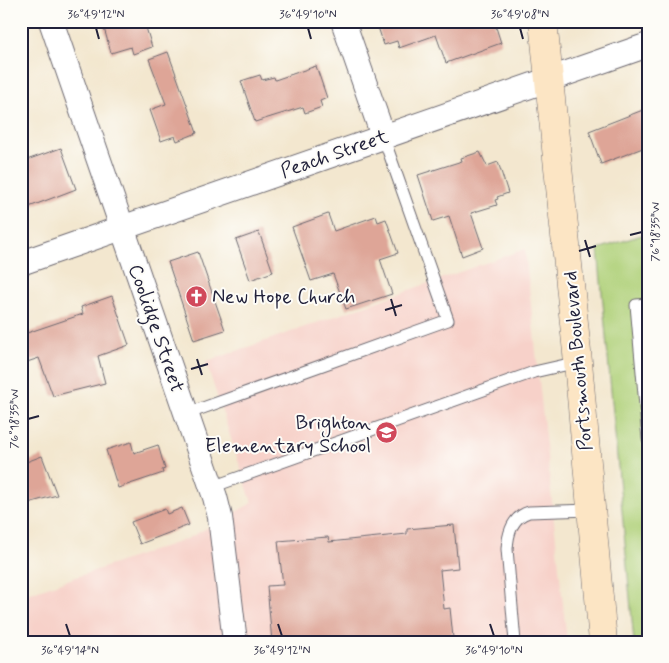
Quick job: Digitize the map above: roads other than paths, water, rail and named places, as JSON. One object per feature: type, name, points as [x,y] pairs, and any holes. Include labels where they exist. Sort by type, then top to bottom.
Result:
[{"type":"main road","name":"Portsmouth Boulevard","points":[[543,21],[578,362],[603,642]]},
{"type":"street","name":"Coolidge Street","points":[[51,21],[212,487],[220,517],[235,642]]},
{"type":"street","points":[[343,21],[383,136]]},
{"type":"street","name":"Peach Street","points":[[21,263],[648,45]]},
{"type":"lane","points":[[186,414],[448,320],[383,136]]},
{"type":"lane","points":[[648,304],[636,305],[648,439]]},
{"type":"lane","points":[[212,487],[534,372],[578,362]]},
{"type":"lane","points":[[515,642],[507,549],[508,535],[512,526],[522,514],[529,512],[591,510]]},
{"type":"place","name":"New Hope Church","points":[[196,296]]},
{"type":"place","name":"Brighton Elementary School","points":[[387,433]]}]
